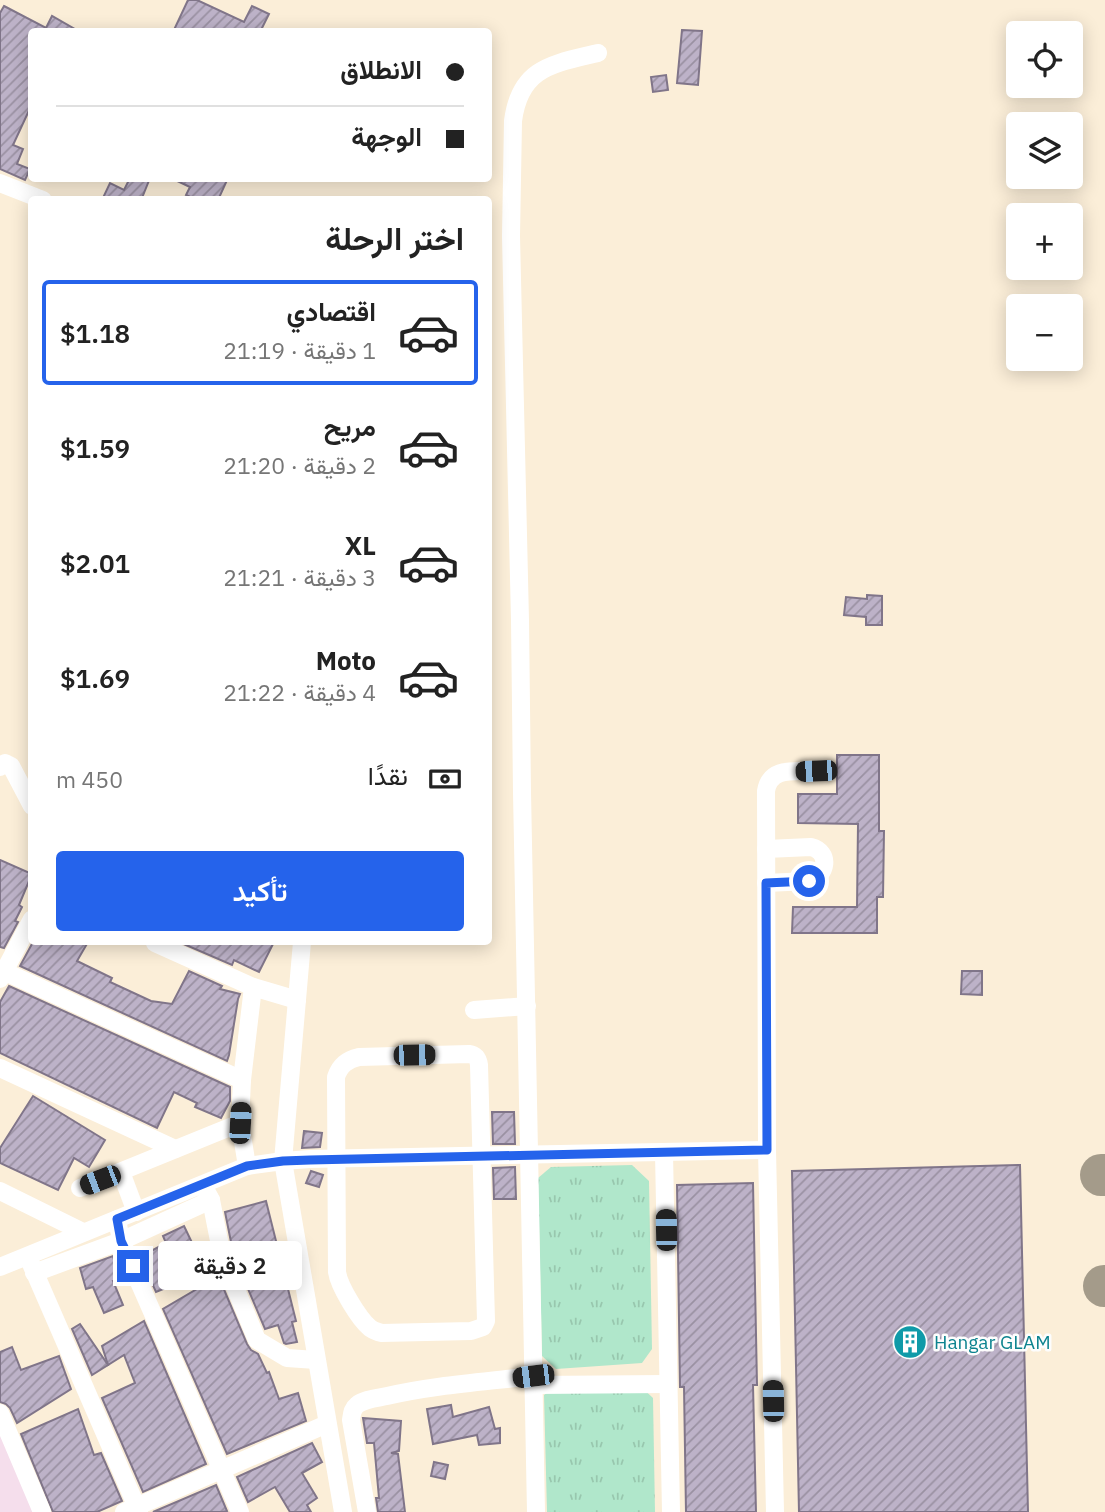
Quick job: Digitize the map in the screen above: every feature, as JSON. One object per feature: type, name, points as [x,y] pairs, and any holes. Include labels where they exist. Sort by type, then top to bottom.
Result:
[{"type":"street","points":[[536,1512],[511,247],[513,121],[518,96],[533,76],[555,64],[598,54]]},
{"type":"street","points":[[0,183],[33,196]]},
{"type":"street","points":[[0,767],[5,763],[11,766],[28,798]]},
{"type":"street","points":[[775,1512],[767,1150],[768,782],[774,775],[783,772],[816,771]]},
{"type":"street","points":[[766,849],[811,847],[821,851],[824,857],[824,869],[816,879],[766,883]]},
{"type":"street","points":[[28,926],[2,975],[242,1080]]},
{"type":"street","points":[[159,945],[253,987],[297,1000]]},
{"type":"street","points":[[302,945],[283,1161],[342,1512]]},
{"type":"street","points":[[247,1166],[240,1123],[242,1080],[253,987]]},
{"type":"street","points":[[474,1010],[527,1006]]},
{"type":"street","points":[[469,1054],[479,1059],[486,1321],[483,1327],[477,1330],[381,1332],[375,1331],[365,1322],[341,1286],[337,1272],[336,1159],[336,1077],[344,1063],[359,1057],[469,1054]]},
{"type":"street","points":[[0,1068],[175,1149]]},
{"type":"street","points":[[79,1188],[240,1123]]},
{"type":"street","points":[[0,1267],[31,1265],[121,1241],[247,1166],[283,1161],[336,1159],[767,1150]]},
{"type":"street","points":[[664,1153],[671,1512]]},
{"type":"street","points":[[121,1172],[136,1212]]},
{"type":"street","points":[[0,1191],[83,1232]]},
{"type":"street","points":[[207,1192],[222,1256],[257,1340],[287,1357],[316,1360]]},
{"type":"street","points":[[31,1265],[83,1232],[136,1212],[207,1192]]},
{"type":"street","points":[[117,1219],[121,1241],[240,1512]]},
{"type":"street","points":[[31,1265],[133,1510],[327,1424]]},
{"type":"street","points":[[367,1512],[351,1420],[357,1405],[422,1389],[533,1380],[668,1384]]},
{"type":"street","points":[[0,1413],[42,1512]]},
{"type":"shaded area","points":[[0,1430],[37,1512],[0,1512]]},
{"type":"green space","points":[[632,1165],[649,1181],[652,1349],[642,1363],[556,1369],[542,1356],[538,1178],[551,1167]]},
{"type":"green space","points":[[636,1382],[653,1398],[655,1512],[547,1512],[544,1395],[557,1385]]},
{"type":"building","points":[[188,0],[197,0],[244,22],[252,6],[269,14],[262,28],[175,28]]},
{"type":"building","points":[[4,6],[46,28],[28,28],[28,113],[13,145],[23,149],[17,164],[28,168],[25,180],[0,169],[0,13]]},
{"type":"building","points":[[52,16],[73,28],[46,28]]},
{"type":"building","points":[[682,30],[702,31],[698,85],[677,83]]},
{"type":"building","points":[[666,75],[668,90],[653,92],[651,77]]},
{"type":"building","points":[[128,182],[148,182],[143,196],[104,196],[110,183],[124,190]]},
{"type":"building","points":[[179,182],[226,182],[220,196],[188,196],[186,195],[190,187]]},
{"type":"building","points":[[867,595],[882,596],[882,625],[866,625],[866,617],[844,615],[846,597],[867,599]]},
{"type":"building","points":[[837,755],[879,755],[879,831],[884,831],[883,897],[877,897],[877,933],[792,933],[793,907],[857,907],[858,824],[798,823],[798,794],[837,794]]},
{"type":"building","points":[[0,860],[28,872],[28,884],[19,905],[22,907],[15,921],[18,922],[4,948],[0,947]]},
{"type":"building","points":[[31,945],[86,945],[77,961],[112,978],[110,982],[151,1001],[172,1004],[189,971],[222,986],[220,989],[240,994],[227,1061],[20,966]]},
{"type":"building","points":[[186,945],[272,945],[259,972],[234,960],[232,965]]},
{"type":"building","points":[[962,971],[982,971],[982,995],[961,994]]},
{"type":"building","points":[[9,986],[230,1087],[230,1101],[221,1118],[195,1107],[197,1103],[174,1092],[157,1128],[0,1053],[0,1002]]},
{"type":"building","points":[[33,1096],[105,1140],[89,1167],[74,1158],[58,1190],[0,1163],[0,1148]]},
{"type":"building","points":[[492,1112],[514,1112],[515,1144],[493,1144]]},
{"type":"building","points":[[304,1131],[322,1133],[320,1147],[302,1148]]},
{"type":"building","name":"Hangar GLAM","points":[[1020,1165],[1028,1512],[799,1512],[792,1171]]},
{"type":"building","points":[[515,1167],[516,1199],[494,1199],[493,1168]]},
{"type":"building","points":[[311,1171],[323,1175],[319,1187],[306,1183]]},
{"type":"building","points":[[753,1183],[757,1385],[753,1385],[756,1512],[686,1512],[684,1387],[680,1387],[677,1185]]},
{"type":"building","points":[[266,1201],[296,1321],[292,1322],[297,1342],[286,1344],[278,1325],[265,1329],[232,1247],[225,1212]]},
{"type":"building","points":[[184,1226],[206,1272],[156,1292],[140,1257],[166,1243],[163,1236]]},
{"type":"building","points":[[113,1256],[119,1280],[113,1281],[123,1305],[104,1313],[93,1287],[86,1289],[80,1268]]},
{"type":"building","points":[[214,1279],[215,1283],[220,1280],[247,1344],[258,1354],[267,1373],[269,1372],[279,1399],[298,1393],[306,1421],[227,1454],[163,1309]]},
{"type":"building","points":[[144,1321],[206,1464],[143,1492],[102,1398],[135,1383],[124,1355],[108,1365],[102,1346]]},
{"type":"building","points":[[80,1324],[108,1365],[92,1375],[72,1329]]},
{"type":"building","points":[[12,1347],[21,1370],[59,1356],[71,1389],[17,1423],[10,1408],[0,1402],[0,1352]]},
{"type":"building","points":[[451,1405],[453,1417],[489,1407],[495,1429],[500,1428],[500,1443],[479,1445],[477,1435],[433,1444],[427,1409]]},
{"type":"building","points":[[78,1409],[94,1455],[101,1453],[122,1501],[97,1512],[53,1512],[21,1434]]},
{"type":"building","points":[[363,1418],[401,1421],[399,1451],[391,1453],[398,1454],[405,1512],[378,1512],[374,1443],[367,1443]]},
{"type":"building","points":[[312,1443],[322,1462],[302,1473],[317,1498],[307,1505],[311,1512],[290,1512],[275,1487],[248,1502],[237,1477]]},
{"type":"building","points":[[434,1462],[448,1465],[445,1479],[431,1476]]},
{"type":"building","points":[[216,1485],[227,1511],[153,1512]]},
{"type":"place","name":"Hangar GLAM","points":[[910,1342]]},
{"type":"route","points":[[133,1266],[121,1241],[117,1219],[247,1166],[310,1160],[767,1150],[766,883],[809,881]]}]
